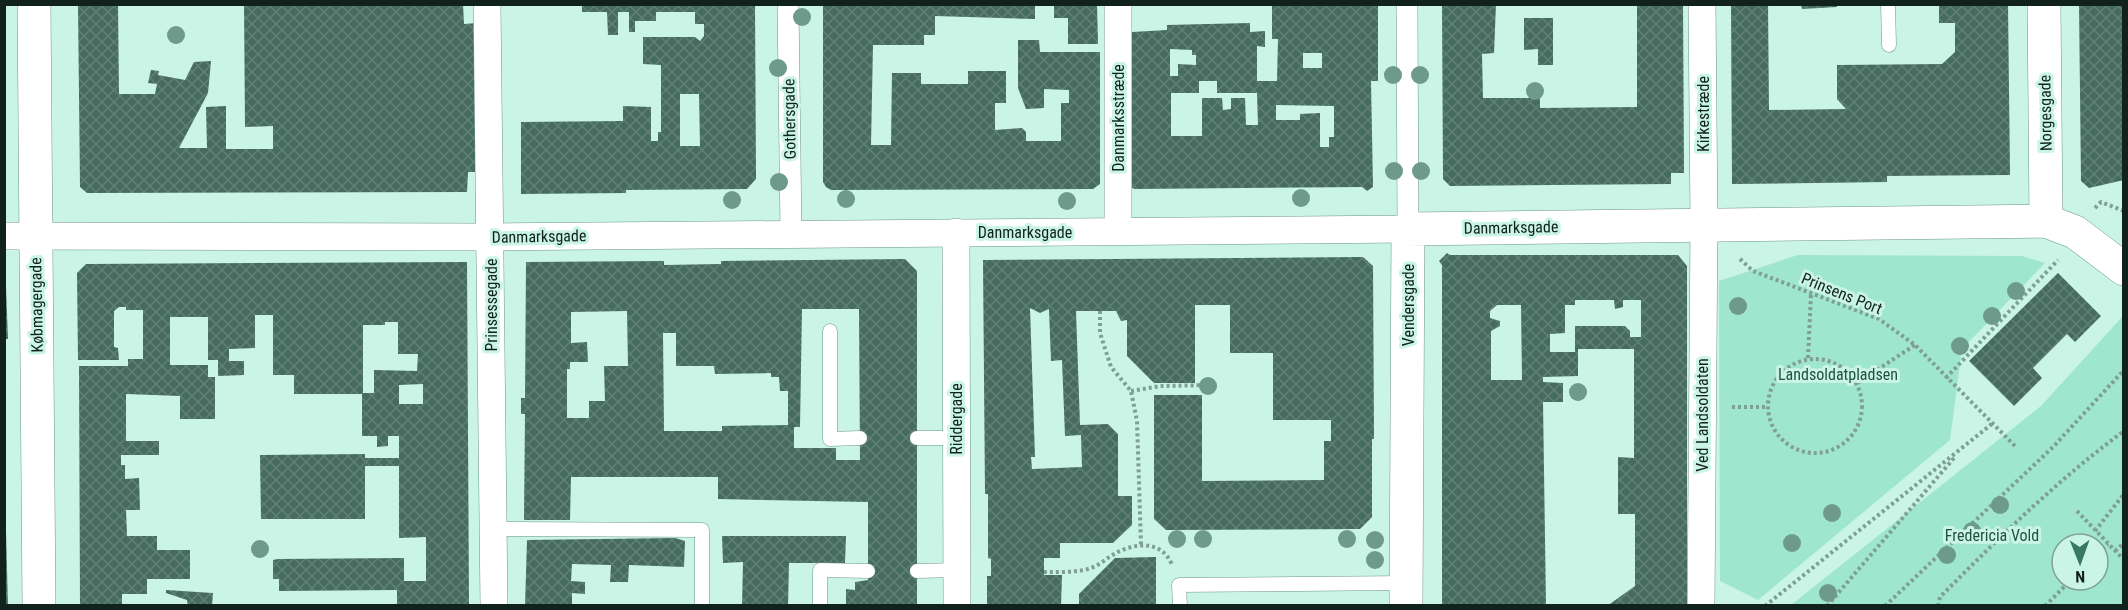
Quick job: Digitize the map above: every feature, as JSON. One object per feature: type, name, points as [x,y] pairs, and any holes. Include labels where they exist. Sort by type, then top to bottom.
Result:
[{"type":"street","name":"Købmagergade","points":[[34,4],[20,236],[39,606]]},
{"type":"street","name":"Prinsessegade","points":[[487,4],[494,606]]},
{"type":"street","name":"Gothersgade","points":[[788,4],[791,233]]},
{"type":"street","name":"Danmarksstræde","points":[[1118,4],[1118,231]]},
{"type":"street","name":"Vendersgade","points":[[1405,594],[1407,4]]},
{"type":"street","name":"Kirkestræde","points":[[1702,4],[1704,224]]},
{"type":"street","name":"Norgesgade","points":[[2044,4],[2060,227]]},
{"type":"street","name":"Danmarksgade","points":[[20,236],[491,237],[1704,224],[2060,227]]},
{"type":"street","name":"Ved Landsoldaten","points":[[1701,606],[1704,224]]},
{"type":"street","points":[[2060,227],[2124,268]]},
{"type":"street","name":"Riddergade","points":[[956,232],[957,606]]},
{"type":"lane","points":[[1888,4],[1889,45]]},
{"type":"lane","points":[[830,331],[830,439],[860,438]]},
{"type":"lane","points":[[917,438],[956,438]]},
{"type":"lane","points":[[493,530],[702,530],[702,606]]},
{"type":"lane","points":[[820,606],[820,570],[868,571]]},
{"type":"lane","points":[[917,571],[956,570]]},
{"type":"lane","points":[[1180,606],[1179,585],[1405,594]]},
{"type":"path","name":"Prinsens Port","points":[[1704,224],[1753,271],[1879,319],[1915,345],[2016,447]]},
{"type":"path","points":[[1946,378],[2054,268],[2060,227]]},
{"type":"path","points":[[1808,358],[1811,294]]},
{"type":"path","points":[[1100,311],[1100,333],[1111,367],[1131,391],[1139,447],[1141,545]]},
{"type":"path","points":[[1857,383],[1915,345]]},
{"type":"path","points":[[1808,358],[1827,360],[1844,368],[1857,383],[1862,397],[1862,412],[1858,426],[1849,439],[1837,448],[1823,453],[1808,453],[1793,448],[1781,440],[1772,428],[1767,413],[1767,398],[1772,384],[1781,372],[1793,363],[1808,358]]},
{"type":"path","points":[[1885,606],[2061,439],[2124,370]]},
{"type":"path","points":[[1131,391],[1160,386],[1215,385]]},
{"type":"path","points":[[1765,606],[1993,423]]},
{"type":"path","points":[[1938,606],[1940,597],[2031,506],[2081,463],[2124,431]]},
{"type":"path","points":[[1827,606],[1960,451]]},
{"type":"path","points":[[2077,511],[2095,531],[2124,494]]},
{"type":"path","points":[[2115,551],[2124,543]]},
{"type":"path","points":[[1044,572],[1092,568],[1119,551],[1141,545],[1159,548],[1169,557],[1179,585]]},
{"type":"path","points":[[2110,546],[2124,560]]},
{"type":"path","points":[[2045,606],[2059,592]]},
{"type":"green space","name":"Landsoldatpladsen","points":[[1798,255],[2022,256],[2045,263],[1962,349],[1950,440],[1758,600],[1720,581],[1719,281]]},
{"type":"green space","name":"Fredericia Vold","points":[[2123,316],[2123,605],[1791,605],[2041,406]]},
{"type":"building","points":[[78,4],[118,4],[119,94],[155,94],[157,84],[148,83],[151,70],[159,71],[158,75],[185,80],[194,62],[211,61],[208,93],[179,148],[207,148],[206,107],[226,106],[226,149],[273,149],[273,126],[245,127],[244,4],[463,4],[464,24],[477,23],[478,172],[468,172],[467,192],[87,193],[80,187]]},
{"type":"building","points":[[582,4],[755,4],[756,179],[747,189],[521,194],[521,122],[623,121],[623,106],[651,107],[651,141],[658,141],[658,132],[661,132],[661,65],[643,64],[643,37],[695,37],[700,41],[704,36],[704,24],[695,24],[695,12],[656,12],[656,21],[635,21],[635,32],[629,32],[629,12],[618,12],[618,35],[608,35],[607,12],[582,12]],"holes":[[[680,94],[699,94],[700,146],[680,146]]]},
{"type":"building","points":[[823,4],[1035,4],[1035,19],[935,16],[935,35],[924,35],[924,45],[873,45],[871,145],[891,145],[892,73],[921,73],[921,84],[968,84],[968,71],[1006,71],[1006,103],[995,103],[995,130],[1022,128],[1026,132],[1026,141],[1061,141],[1061,103],[1069,103],[1069,90],[1044,89],[1044,108],[1026,109],[1018,88],[1018,40],[1039,40],[1040,52],[1100,52],[1100,184],[1093,189],[831,190],[826,187],[823,182]]},
{"type":"building","points":[[1054,4],[1097,4],[1098,44],[1068,44],[1068,18],[1054,18]]},
{"type":"building","points":[[1272,4],[1378,4],[1378,81],[1371,81],[1373,187],[1367,191],[1362,187],[1135,189],[1129,187],[1128,38],[1132,38],[1132,32],[1167,30],[1167,25],[1250,23],[1250,32],[1265,31],[1265,47],[1257,46],[1257,81],[1277,81],[1278,39],[1272,39]],"holes":[[[1170,49],[1192,50],[1192,55],[1196,55],[1196,65],[1178,64],[1178,76],[1170,76]],[[1303,53],[1322,53],[1322,68],[1303,68]],[[1199,81],[1217,81],[1217,93],[1257,93],[1258,125],[1246,125],[1245,98],[1231,98],[1231,109],[1223,110],[1222,98],[1202,98],[1202,136],[1171,136],[1171,93],[1199,93]],[[1276,105],[1334,106],[1334,137],[1329,137],[1329,147],[1320,147],[1320,113],[1300,114],[1300,120],[1276,120]]]},
{"type":"building","points":[[1442,4],[1496,4],[1494,53],[1482,54],[1483,98],[1540,98],[1540,108],[1637,107],[1637,4],[1683,4],[1684,173],[1671,173],[1671,184],[1450,186],[1443,179]]},
{"type":"building","points":[[1731,4],[1768,4],[1769,110],[1846,109],[1837,99],[1837,65],[1942,64],[1955,52],[1955,23],[1939,23],[1939,4],[2008,4],[2010,175],[1887,176],[1887,182],[1732,184]]},
{"type":"building","points":[[1801,4],[1836,4],[1837,7],[1802,9]]},
{"type":"building","points":[[2079,4],[2124,4],[2124,180],[2089,188],[2081,181]]},
{"type":"building","points":[[1524,18],[1553,18],[1553,65],[1538,65],[1538,49],[1524,50]]},
{"type":"building","points":[[1447,253],[1450,255],[1678,255],[1687,266],[1687,606],[1607,606],[1635,586],[1635,514],[1618,514],[1618,457],[1634,458],[1634,349],[1578,349],[1578,376],[1543,377],[1543,382],[1563,383],[1563,402],[1543,402],[1546,606],[1442,606],[1442,265],[1439,261]],"holes":[[[1575,300],[1614,300],[1615,309],[1623,307],[1623,300],[1641,300],[1641,337],[1630,337],[1630,331],[1625,326],[1575,326],[1575,352],[1550,352],[1550,334],[1565,333],[1565,305],[1575,305]],[[1497,305],[1521,305],[1522,380],[1491,380],[1491,331],[1500,326],[1500,321],[1490,318],[1490,311]]]},
{"type":"building","points":[[1363,257],[1373,266],[1372,517],[1360,529],[1166,530],[1154,519],[1154,395],[1202,395],[1202,481],[1324,480],[1324,441],[1331,441],[1331,420],[1273,420],[1273,353],[1230,353],[1230,305],[1195,305],[1195,383],[1154,383],[1127,356],[1127,320],[1121,321],[1116,311],[1076,311],[1080,425],[1108,424],[1118,434],[1118,496],[1132,496],[1132,525],[1113,543],[1060,543],[1060,558],[1044,558],[1044,575],[1062,575],[1061,606],[987,606],[987,576],[991,576],[991,559],[988,558],[988,494],[985,494],[983,260]],"holes":[[[1030,308],[1040,313],[1049,309],[1051,361],[1062,360],[1065,436],[1081,435],[1082,467],[1032,469],[1031,457],[1035,457]]]},
{"type":"building","points":[[905,259],[917,271],[917,606],[846,606],[846,589],[855,590],[855,582],[868,580],[868,502],[718,499],[718,477],[571,477],[570,520],[524,520],[525,414],[521,414],[521,398],[525,398],[526,262],[664,261],[664,265],[721,264],[721,261]],"holes":[[[802,309],[859,309],[860,460],[836,460],[836,448],[794,448],[794,427],[800,427]],[[627,311],[628,366],[604,366],[605,401],[589,401],[589,418],[567,418],[567,369],[570,369],[570,362],[588,362],[587,342],[571,343],[571,312]],[[663,333],[676,333],[676,366],[714,366],[715,374],[771,373],[771,377],[779,377],[780,391],[788,391],[788,425],[722,426],[722,431],[664,431]]]},
{"type":"building","points":[[467,262],[469,606],[397,605],[397,590],[279,591],[279,579],[273,579],[273,560],[278,559],[404,558],[404,581],[426,581],[426,537],[399,538],[399,466],[365,466],[365,519],[261,519],[260,455],[365,454],[365,458],[399,458],[399,436],[388,436],[388,446],[377,447],[377,436],[362,436],[362,394],[294,394],[294,375],[273,375],[273,315],[255,315],[255,348],[229,349],[229,361],[244,361],[244,375],[218,376],[218,360],[208,360],[208,317],[170,317],[170,365],[208,365],[208,377],[215,377],[215,419],[180,419],[180,396],[126,394],[126,441],[159,441],[159,455],[121,455],[121,465],[125,465],[125,479],[139,478],[140,510],[126,510],[127,536],[157,536],[157,550],[190,550],[190,579],[147,579],[147,594],[122,594],[122,606],[80,606],[79,366],[128,366],[128,359],[143,359],[143,310],[126,310],[126,307],[119,307],[114,311],[114,347],[118,348],[119,360],[78,360],[77,273],[86,264]],"holes":[[[385,322],[398,322],[398,354],[418,354],[417,371],[374,370],[374,393],[363,393],[363,325],[385,325]],[[423,384],[423,404],[399,404],[399,385]]]},
{"type":"building","points":[[2058,273],[2101,316],[2075,342],[2067,334],[2033,368],[2042,378],[2014,406],[1969,361]]},
{"type":"building","points":[[4,287],[6,287],[8,339],[4,339]]},
{"type":"building","points":[[4,531],[6,531],[8,606],[4,606]]},
{"type":"building","points":[[722,536],[846,536],[845,563],[789,563],[788,606],[742,606],[743,562],[723,563]]},
{"type":"building","points":[[675,538],[685,541],[684,567],[629,565],[628,582],[610,582],[611,565],[572,564],[571,581],[585,582],[585,594],[572,593],[572,606],[525,606],[527,540]]},
{"type":"building","points":[[1156,557],[1156,606],[1079,606],[1079,594],[1115,558]]},
{"type":"building","points":[[166,590],[213,593],[212,606],[188,606],[187,600],[166,593]]}]
